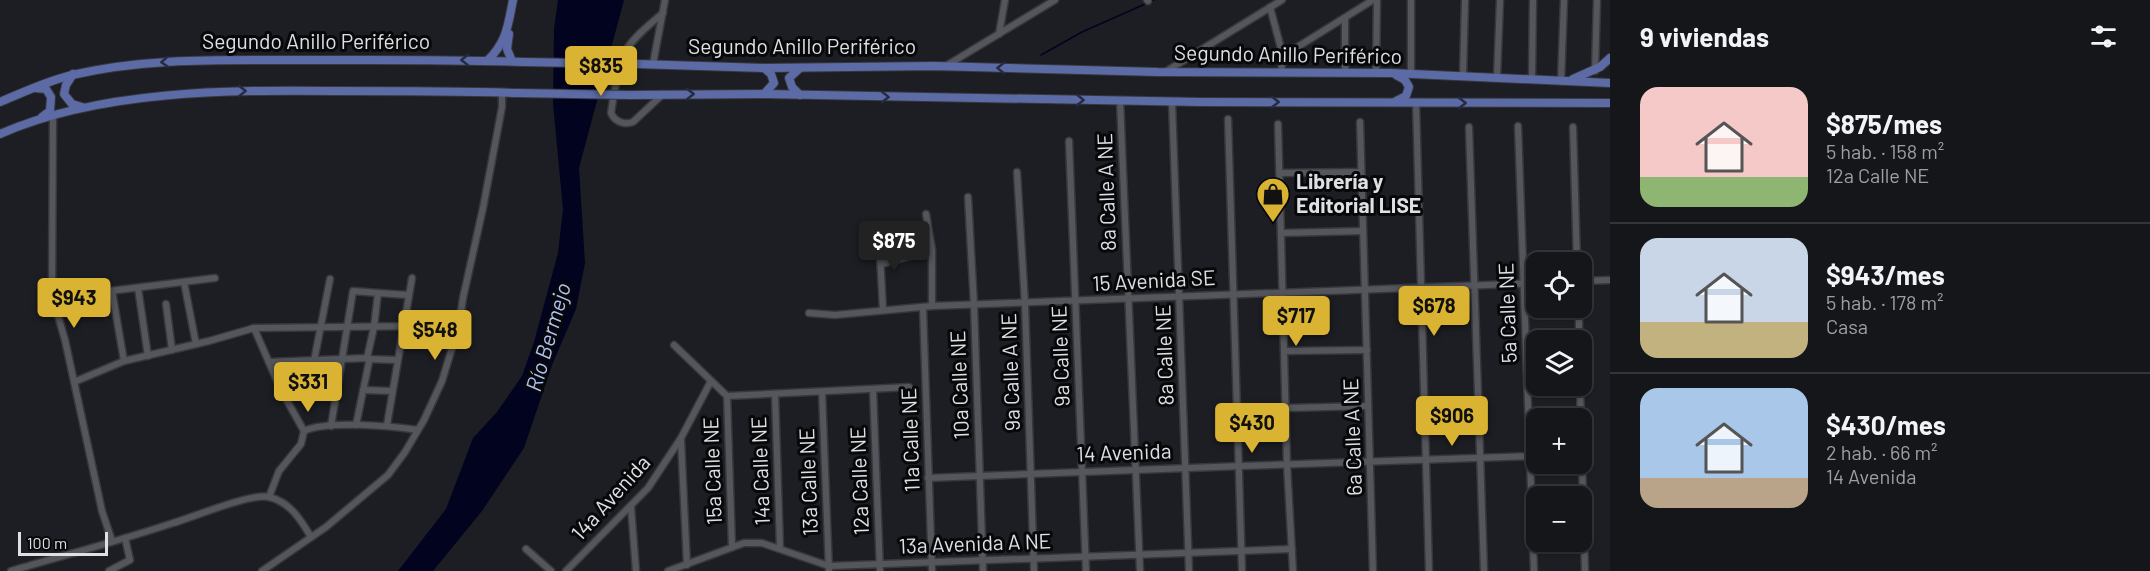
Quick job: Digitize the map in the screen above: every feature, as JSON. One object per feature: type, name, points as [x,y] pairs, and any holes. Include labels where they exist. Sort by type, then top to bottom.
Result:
[{"type":"main road","points":[[487,61],[504,40],[514,0]]},
{"type":"main road","points":[[512,61],[507,49],[514,0]]},
{"type":"main road","points":[[1564,81],[1603,66],[1610,58]]},
{"type":"main road","name":"Segundo Anillo Periférico","points":[[0,102],[30,88],[73,74],[129,65],[206,59],[512,61],[764,68],[944,67],[1165,72],[1391,73],[1610,83]]},
{"type":"main road","points":[[800,95],[792,87],[789,78],[801,67]]},
{"type":"main road","points":[[764,68],[771,74],[774,83],[764,94]]},
{"type":"main road","points":[[1389,103],[1406,96],[1409,87],[1403,78],[1391,73]]},
{"type":"main road","points":[[73,74],[66,85],[64,94],[72,104],[82,107]]},
{"type":"main road","points":[[30,88],[46,89],[51,97],[50,111],[39,120]]},
{"type":"main road","points":[[0,134],[82,107],[214,92],[764,94],[1172,102],[1610,103]]},
{"type":"street","points":[[653,64],[665,0]]},
{"type":"street","points":[[999,34],[1005,0]]},
{"type":"street","points":[[944,67],[1055,0]]},
{"type":"street","points":[[1165,72],[1282,0]]},
{"type":"street","points":[[1283,56],[1375,0]]},
{"type":"street","points":[[1375,0],[1376,73]]},
{"type":"street","points":[[1411,0],[1411,74]]},
{"type":"street","points":[[1464,76],[1465,0]]},
{"type":"street","points":[[1497,77],[1500,0]]},
{"type":"street","points":[[1532,78],[1533,0]]},
{"type":"street","points":[[1564,0],[1564,81]]},
{"type":"street","points":[[1594,70],[1596,0]]},
{"type":"street","points":[[1270,7],[1283,56],[1281,73]]},
{"type":"street","points":[[663,13],[627,49],[623,57],[611,113],[621,122],[627,124],[633,122],[663,94]]},
{"type":"street","points":[[1345,18],[1345,73]]},
{"type":"street","points":[[262,571],[326,527],[388,475],[418,430],[442,381],[459,325],[502,107],[502,92]]},
{"type":"street","name":"8a Calle A NE","points":[[1120,100],[1140,571]]},
{"type":"street","name":"8a Calle NE","points":[[1172,102],[1189,571]]},
{"type":"street","points":[[1416,103],[1429,571]]},
{"type":"street","points":[[53,115],[53,298],[102,511],[112,542]]},
{"type":"street","points":[[1228,119],[1242,571]]},
{"type":"street","name":"6a Calle A NE","points":[[1360,122],[1373,571]]},
{"type":"street","points":[[1278,124],[1287,465],[1293,571]]},
{"type":"street","name":"5a Calle NE","points":[[1518,126],[1523,283],[1530,408]]},
{"type":"street","points":[[1469,127],[1484,571]]},
{"type":"street","points":[[1573,127],[1577,252]]},
{"type":"street","name":"9a Calle NE","points":[[1069,141],[1086,571]]},
{"type":"street","name":"9a Calle A NE","points":[[1017,172],[1025,304],[1034,571]]},
{"type":"street","points":[[1280,173],[1361,172]]},
{"type":"street","name":"10a Calle NE","points":[[968,197],[983,571]]},
{"type":"street","points":[[926,214],[932,250],[932,306]]},
{"type":"street","points":[[1281,233],[1363,231]]},
{"type":"street","points":[[879,237],[883,310]]},
{"type":"street","points":[[882,264],[932,250]]},
{"type":"street","points":[[53,298],[215,278]]},
{"type":"street","points":[[387,425],[412,278]]},
{"type":"street","points":[[314,361],[330,279]]},
{"type":"street","points":[[1592,281],[1610,280]]},
{"type":"street","points":[[184,282],[196,344]]},
{"type":"street","name":"15 Avenida SE","points":[[809,313],[835,315],[932,306],[1523,283]]},
{"type":"street","points":[[138,288],[148,356]]},
{"type":"street","points":[[112,291],[124,361]]},
{"type":"street","points":[[331,426],[353,291],[408,295]]},
{"type":"street","points":[[356,425],[378,293]]},
{"type":"street","points":[[166,304],[172,350]]},
{"type":"street","name":"11a Calle NE","points":[[922,308],[932,571]]},
{"type":"street","points":[[74,382],[124,361],[254,328],[321,329],[418,326]]},
{"type":"street","points":[[254,328],[281,390],[304,431],[301,444],[279,471],[269,497]]},
{"type":"street","points":[[674,345],[727,396],[909,387]]},
{"type":"street","points":[[1284,351],[1367,350]]},
{"type":"street","points":[[269,362],[342,359],[397,360]]},
{"type":"street","name":"14a Avenida","points":[[566,571],[648,488],[681,438],[711,381]]},
{"type":"street","name":"12a Calle NE","points":[[873,389],[880,568]]},
{"type":"street","points":[[363,390],[392,391]]},
{"type":"street","name":"13a Calle NE","points":[[822,392],[829,569]]},
{"type":"street","name":"14a Calle NE","points":[[775,394],[780,548]]},
{"type":"street","name":"15a Calle NE","points":[[727,396],[732,546]]},
{"type":"street","points":[[1286,408],[1368,406]]},
{"type":"street","points":[[304,431],[331,426],[356,425],[387,425],[418,430]]},
{"type":"street","points":[[681,438],[687,565]]},
{"type":"street","name":"14 Avenida","points":[[928,478],[1526,456]]},
{"type":"street","name":"5a Calle NE","points":[[1533,474],[1533,571]]},
{"type":"street","points":[[1583,474],[1585,571]]},
{"type":"street","points":[[11,571],[260,497],[269,497],[288,506],[301,520],[311,537]]},
{"type":"street","points":[[631,507],[636,571]]},
{"type":"street","points":[[109,571],[130,560],[125,537]]},
{"type":"street","name":"13a Avenida A NE","points":[[668,571],[744,543],[762,543],[780,548],[829,569],[1034,558],[1292,549]]},
{"type":"street","points":[[526,549],[550,571]]},
{"type":"water","name":"Río Bermejo","points":[[558,0],[624,0],[579,168],[585,263],[576,309],[552,365],[524,448],[482,511],[433,571],[398,571],[446,509],[473,438],[497,412],[522,376],[534,342],[558,253],[563,209],[553,104],[554,29]]},
{"type":"waterway","points":[[1041,55],[1082,32],[1154,0]]},
{"type":"place","name":"Librería y Editorial LISE","points":[[1273,223]]}]
